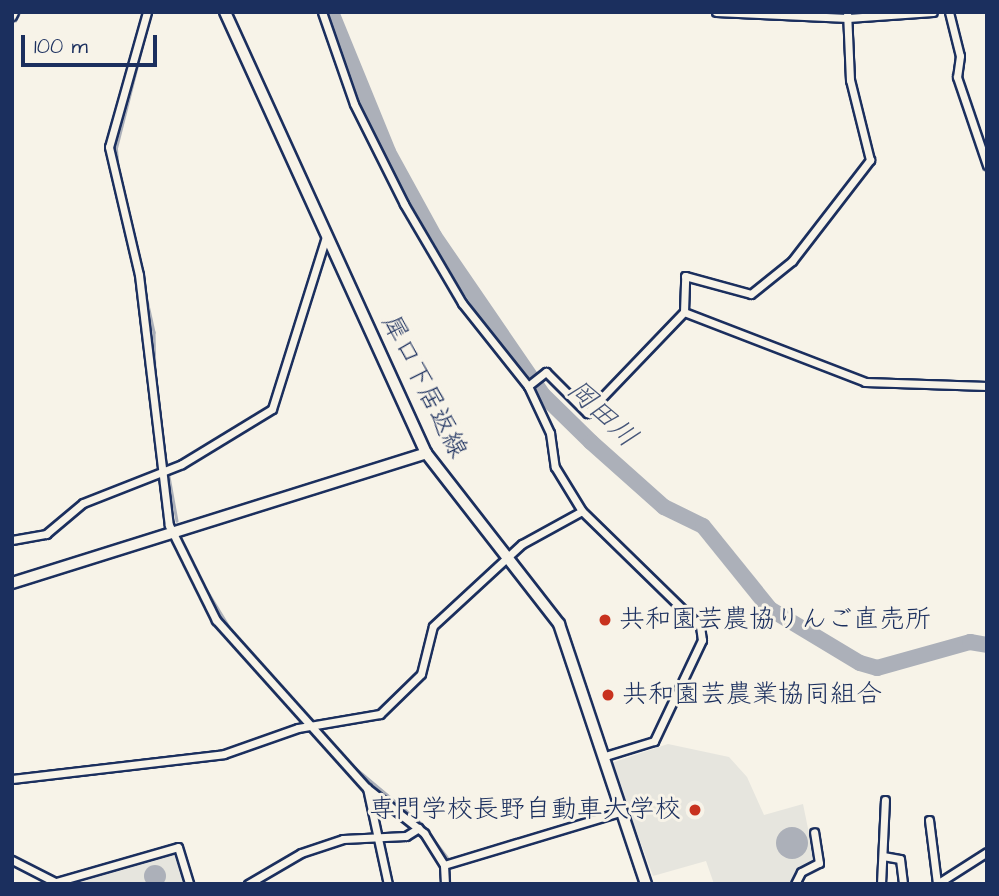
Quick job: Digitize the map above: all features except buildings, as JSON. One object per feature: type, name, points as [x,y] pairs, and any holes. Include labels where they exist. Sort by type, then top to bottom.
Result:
[{"type":"main road","name":"犀口下居返線","points":[[225,12],[426,453],[559,624],[582,677],[602,758],[646,884]]},
{"type":"main road","points":[[12,583],[426,453]]},
{"type":"street","points":[[147,12],[110,147],[139,275],[150,407],[168,468],[171,532],[216,620],[309,729],[367,788],[419,828],[444,865],[445,884]]},
{"type":"street","points":[[322,12],[354,104],[404,204],[462,303],[528,386],[550,433],[555,467],[582,511],[700,626],[702,640],[654,741],[602,758]]},
{"type":"street","points":[[716,12],[847,15],[933,12]]},
{"type":"street","points":[[949,12],[960,56],[957,77],[987,165]]},
{"type":"street","points":[[528,386],[546,372],[587,413],[684,312],[685,276],[737,294],[760,293],[774,281],[870,160],[850,80],[847,15]]},
{"type":"street","points":[[12,540],[46,534],[83,503],[168,468],[272,409],[326,237]]},
{"type":"street","points":[[684,312],[865,382],[987,386]]},
{"type":"street","points":[[12,779],[224,754],[309,729],[380,715],[421,674],[433,626],[506,557],[582,511]]},
{"type":"street","points":[[367,788],[388,884]]},
{"type":"street","points":[[881,884],[885,800]]},
{"type":"street","points":[[444,865],[620,812]]},
{"type":"street","points":[[929,820],[937,884],[987,852]]},
{"type":"street","points":[[248,884],[301,853],[377,837],[406,836],[419,828]]},
{"type":"street","points":[[795,884],[801,872],[819,863],[814,832]]},
{"type":"street","points":[[12,860],[52,883],[178,846],[189,884]]},
{"type":"street","points":[[883,856],[900,859],[903,884]]},
{"type":"shaded area","name":"専門学校長野自動車大学校","points":[[668,744],[729,757],[747,777],[764,815],[803,804],[815,863],[798,870],[797,884],[714,884],[706,861],[653,876],[611,763]]},
{"type":"shaded area","points":[[792,827],[803,832],[808,843],[803,854],[792,859],[781,854],[776,843],[781,832]]},
{"type":"shaded area","points":[[173,851],[185,884],[71,884]]},
{"type":"shaded area","points":[[155,865],[163,868],[166,876],[163,884],[155,887],[147,884],[144,876],[147,868]]},
{"type":"waterway","name":"岡田川","points":[[331,12],[388,152],[434,236],[542,394],[591,442],[664,507],[703,526],[770,609],[860,663],[877,668],[970,642],[987,645]]},
{"type":"waterway","points":[[118,172],[116,148],[150,15]]},
{"type":"waterway","points":[[136,250],[154,332],[155,377]]},
{"type":"waterway","points":[[161,432],[177,521]]},
{"type":"waterway","points":[[185,547],[188,557]]},
{"type":"waterway","points":[[201,581],[234,635]]},
{"type":"waterway","points":[[347,761],[421,823],[447,857]]},
{"type":"waterway","points":[[449,870],[450,884]]},
{"type":"place","name":"共和園芸農協りんご直売所","points":[[605,620]]},
{"type":"place","name":"共和園芸農業協同組合","points":[[608,695]]},
{"type":"place","name":"専門学校長野自動車大学校","points":[[695,810]]}]
